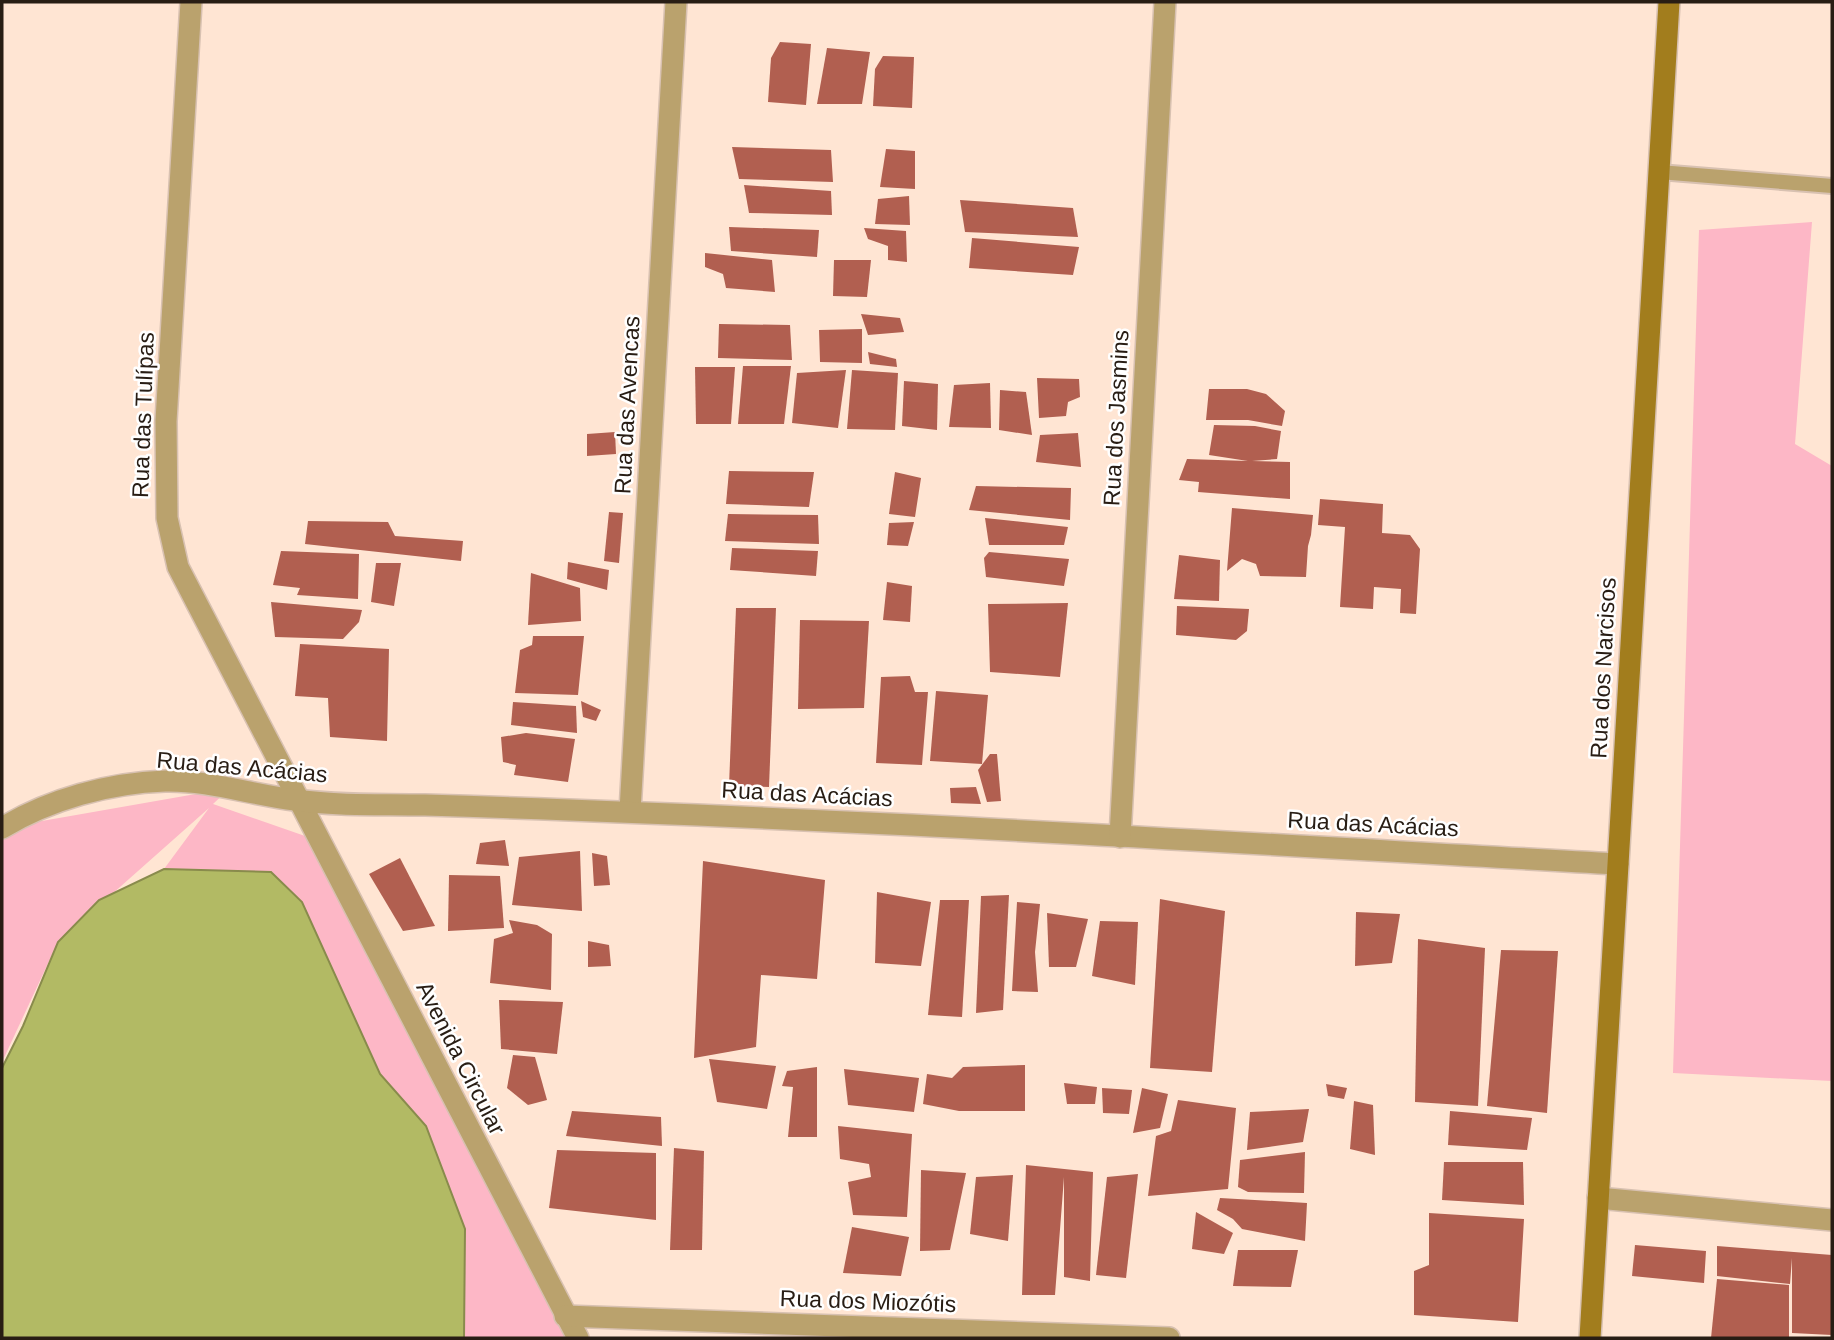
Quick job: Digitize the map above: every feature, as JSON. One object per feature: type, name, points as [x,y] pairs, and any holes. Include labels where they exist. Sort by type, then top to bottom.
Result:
[{"type":"street","name":"Rua das Tulípas","points":[[191,2],[166,421],[167,518],[178,567],[298,801]]},
{"type":"street","name":"Rua das Avencas","points":[[630,811],[676,2]]},
{"type":"street","name":"Rua dos Jasmins","points":[[1120,836],[1165,2]]},
{"type":"street","name":"Rua dos Narcisos","points":[[1590,1338],[1669,2]]},
{"type":"street","name":"Rua das Acácias","points":[[2,828],[29,812],[74,796],[117,786],[167,781],[230,788],[298,801],[630,811],[1618,864]]},
{"type":"street","name":"Avenida Circular","points":[[298,801],[578,1338]]},
{"type":"street","points":[[1598,1198],[1832,1220]]},
{"type":"street","name":"Rua dos Miozótis","points":[[565,1316],[1169,1338]]},
{"type":"lane","points":[[1659,172],[1832,186]]},
{"type":"shaded area","points":[[1812,222],[1795,444],[1832,466],[1832,1081],[1673,1073],[1699,230]]},
{"type":"shaded area","points":[[230,788],[213,804],[305,836],[577,1338],[464,1338],[465,1229],[426,1126],[380,1074],[271,872],[164,869],[209,808],[58,942],[2,1062],[2,828]]},
{"type":"shaded area","points":[[164,869],[271,872],[302,902],[380,1074],[426,1126],[465,1229],[464,1338],[2,1338],[2,1068],[23,1026],[58,942],[99,900]]},
{"type":"building","points":[[780,42],[811,44],[806,105],[768,102],[771,58]]},
{"type":"building","points":[[827,48],[870,52],[862,104],[817,104]]},
{"type":"building","points":[[883,56],[914,57],[912,108],[873,106],[875,69]]},
{"type":"building","points":[[732,147],[831,150],[833,182],[739,179]]},
{"type":"building","points":[[886,149],[915,151],[915,189],[880,187]]},
{"type":"building","points":[[744,185],[831,191],[832,215],[749,213]]},
{"type":"building","points":[[909,196],[910,225],[875,224],[878,199]]},
{"type":"building","points":[[960,200],[1073,208],[1078,237],[965,232]]},
{"type":"building","points":[[729,227],[819,230],[817,257],[731,251]]},
{"type":"building","points":[[864,228],[906,231],[907,262],[888,260],[888,246],[868,239]]},
{"type":"building","points":[[972,238],[1079,247],[1073,275],[969,268]]},
{"type":"building","points":[[705,253],[772,260],[775,292],[726,288],[723,274],[705,267]]},
{"type":"building","points":[[834,260],[871,260],[867,297],[833,296]]},
{"type":"building","points":[[861,314],[900,318],[904,332],[868,335]]},
{"type":"building","points":[[719,324],[790,325],[792,360],[718,358]]},
{"type":"building","points":[[862,329],[862,363],[820,362],[819,330]]},
{"type":"building","points":[[868,352],[896,359],[897,367],[870,364]]},
{"type":"building","points":[[743,366],[791,366],[784,424],[738,424]]},
{"type":"building","points":[[695,367],[735,367],[731,424],[696,424]]},
{"type":"building","points":[[846,370],[838,428],[792,423],[797,373]]},
{"type":"building","points":[[852,370],[898,373],[895,430],[847,429]]},
{"type":"building","points":[[1037,378],[1079,379],[1080,397],[1068,402],[1066,416],[1039,418]]},
{"type":"building","points":[[904,381],[938,384],[937,430],[902,426]]},
{"type":"building","points":[[990,383],[991,428],[949,427],[954,385]]},
{"type":"building","points":[[1209,389],[1247,389],[1266,394],[1285,411],[1282,426],[1248,420],[1206,420]]},
{"type":"building","points":[[1000,390],[1026,392],[1032,435],[999,430]]},
{"type":"building","points":[[1214,425],[1255,426],[1281,431],[1277,459],[1252,461],[1290,462],[1290,499],[1198,492],[1199,482],[1179,480],[1187,459],[1248,461],[1209,455]]},
{"type":"building","points":[[615,432],[616,454],[587,456],[587,434]]},
{"type":"building","points":[[1078,433],[1081,467],[1036,462],[1040,435]]},
{"type":"building","points":[[729,471],[814,472],[809,507],[726,504]]},
{"type":"building","points":[[895,472],[921,478],[915,517],[889,514]]},
{"type":"building","points":[[976,486],[1071,488],[1070,520],[969,510]]},
{"type":"building","points":[[1320,499],[1383,504],[1382,533],[1410,535],[1420,549],[1416,614],[1400,613],[1401,589],[1374,587],[1373,609],[1340,607],[1345,527],[1318,525]]},
{"type":"building","points":[[1232,508],[1313,515],[1306,577],[1260,576],[1256,564],[1242,559],[1227,571]]},
{"type":"building","points":[[609,512],[623,513],[619,563],[604,561]]},
{"type":"building","points":[[728,514],[818,515],[819,544],[725,541]]},
{"type":"building","points":[[985,518],[1068,527],[1064,545],[989,545]]},
{"type":"building","points":[[308,521],[388,522],[395,536],[463,541],[461,561],[305,544]]},
{"type":"building","points":[[914,522],[908,546],[887,545],[889,523]]},
{"type":"building","points":[[732,548],[818,551],[816,576],[730,570]]},
{"type":"building","points":[[281,551],[359,554],[358,599],[297,595],[300,588],[273,585]]},
{"type":"building","points":[[989,552],[1069,559],[1064,586],[986,577],[984,558]]},
{"type":"building","points":[[1179,555],[1220,560],[1219,601],[1174,599]]},
{"type":"building","points":[[568,562],[609,570],[607,590],[567,579]]},
{"type":"building","points":[[376,563],[401,563],[394,606],[371,602]]},
{"type":"building","points":[[531,573],[580,588],[581,621],[528,625]]},
{"type":"building","points":[[887,582],[912,586],[910,622],[883,620]]},
{"type":"building","points":[[271,602],[362,610],[359,622],[343,639],[275,637]]},
{"type":"building","points":[[1068,603],[1060,677],[990,672],[988,604]]},
{"type":"building","points":[[1177,606],[1249,609],[1247,631],[1236,640],[1176,635]]},
{"type":"building","points":[[736,608],[776,608],[769,787],[729,786]]},
{"type":"building","points":[[800,620],[869,621],[864,708],[798,709]]},
{"type":"building","points":[[533,636],[584,636],[578,695],[515,693],[520,650],[532,645]]},
{"type":"building","points":[[300,644],[389,649],[387,741],[330,737],[328,698],[295,696]]},
{"type":"building","points":[[910,676],[915,692],[928,692],[922,765],[876,763],[881,677]]},
{"type":"building","points":[[936,691],[988,695],[982,764],[930,761]]},
{"type":"building","points":[[581,701],[601,710],[596,721],[583,717]]},
{"type":"building","points":[[513,702],[576,706],[577,733],[511,725]]},
{"type":"building","points":[[526,733],[575,739],[568,782],[514,775],[516,765],[503,762],[501,737]]},
{"type":"building","points":[[990,754],[997,754],[1001,801],[987,802],[978,770]]},
{"type":"building","points":[[976,787],[981,804],[951,803],[950,788]]},
{"type":"building","points":[[505,840],[509,866],[476,864],[480,843]]},
{"type":"building","points":[[580,851],[582,911],[512,905],[519,857]]},
{"type":"building","points":[[592,853],[607,856],[610,885],[594,886]]},
{"type":"building","points":[[400,858],[435,926],[403,931],[369,874]]},
{"type":"building","points":[[703,861],[825,880],[817,979],[761,975],[756,1047],[694,1058]]},
{"type":"building","points":[[449,875],[500,876],[504,928],[448,931]]},
{"type":"building","points":[[877,892],[931,902],[921,966],[875,963]]},
{"type":"building","points":[[1009,895],[1003,1010],[976,1013],[981,896]]},
{"type":"building","points":[[1160,899],[1225,911],[1212,1072],[1150,1068]]},
{"type":"building","points":[[940,900],[969,900],[962,1017],[928,1015]]},
{"type":"building","points":[[1017,902],[1040,904],[1035,952],[1038,992],[1012,991]]},
{"type":"building","points":[[1356,912],[1400,914],[1392,963],[1355,966]]},
{"type":"building","points":[[1047,913],[1088,919],[1076,967],[1049,967]]},
{"type":"building","points":[[509,920],[537,925],[552,934],[551,990],[490,983],[494,939],[513,933]]},
{"type":"building","points":[[1100,921],[1138,922],[1135,985],[1092,976]]},
{"type":"building","points":[[1418,939],[1485,948],[1478,1106],[1415,1102]]},
{"type":"building","points":[[588,941],[609,945],[611,966],[588,967]]},
{"type":"building","points":[[1501,950],[1558,951],[1547,1113],[1487,1106]]},
{"type":"building","points":[[499,1000],[563,1002],[557,1054],[501,1049]]},
{"type":"building","points":[[513,1055],[535,1057],[547,1100],[528,1105],[507,1088]]},
{"type":"building","points":[[709,1059],[776,1066],[767,1109],[717,1102]]},
{"type":"building","points":[[1025,1065],[1025,1111],[959,1111],[923,1104],[927,1074],[952,1078],[963,1067]]},
{"type":"building","points":[[817,1067],[817,1137],[788,1137],[793,1087],[782,1086],[787,1071]]},
{"type":"building","points":[[844,1069],[919,1078],[914,1112],[848,1105]]},
{"type":"building","points":[[1064,1083],[1097,1087],[1095,1104],[1067,1104]]},
{"type":"building","points":[[1326,1084],[1347,1088],[1344,1099],[1328,1096]]},
{"type":"building","points":[[1102,1088],[1132,1090],[1129,1114],[1103,1113]]},
{"type":"building","points":[[1142,1088],[1168,1094],[1160,1128],[1133,1133]]},
{"type":"building","points":[[1178,1100],[1236,1108],[1228,1189],[1148,1196],[1156,1136],[1171,1131]]},
{"type":"building","points":[[1354,1101],[1373,1105],[1375,1155],[1350,1149]]},
{"type":"building","points":[[1309,1109],[1303,1142],[1247,1150],[1250,1112]]},
{"type":"building","points":[[572,1111],[661,1117],[662,1146],[566,1136]]},
{"type":"building","points":[[1450,1111],[1532,1118],[1527,1150],[1448,1145]]},
{"type":"building","points":[[838,1126],[912,1134],[907,1217],[853,1215],[848,1182],[871,1177],[869,1164],[840,1159]]},
{"type":"building","points":[[674,1148],[704,1151],[702,1250],[670,1250]]},
{"type":"building","points":[[557,1150],[656,1153],[656,1220],[549,1208]]},
{"type":"building","points":[[1305,1152],[1304,1193],[1248,1192],[1238,1187],[1240,1160]]},
{"type":"building","points":[[1444,1162],[1523,1162],[1524,1205],[1442,1200]]},
{"type":"building","points":[[1026,1165],[1093,1172],[1090,1281],[1064,1277],[1064,1177],[1055,1295],[1022,1295]]},
{"type":"building","points":[[921,1170],[966,1173],[950,1250],[920,1251]]},
{"type":"building","points":[[1138,1174],[1126,1278],[1096,1275],[1107,1177]]},
{"type":"building","points":[[1013,1175],[1008,1241],[970,1234],[976,1177]]},
{"type":"building","points":[[1220,1198],[1307,1203],[1305,1241],[1242,1229],[1233,1219],[1217,1210]]},
{"type":"building","points":[[1196,1212],[1233,1233],[1224,1254],[1192,1249]]},
{"type":"building","points":[[1429,1213],[1524,1219],[1518,1322],[1414,1315],[1414,1271],[1429,1265]]},
{"type":"building","points":[[852,1227],[909,1237],[901,1276],[843,1273]]},
{"type":"building","points":[[1635,1245],[1706,1251],[1704,1283],[1632,1276]]},
{"type":"building","points":[[1717,1246],[1832,1255],[1832,1335],[1792,1333],[1792,1258],[1790,1284],[1717,1276]]},
{"type":"building","points":[[1238,1250],[1298,1250],[1291,1287],[1233,1286]]},
{"type":"building","points":[[1717,1279],[1789,1285],[1789,1338],[1711,1338]]}]
